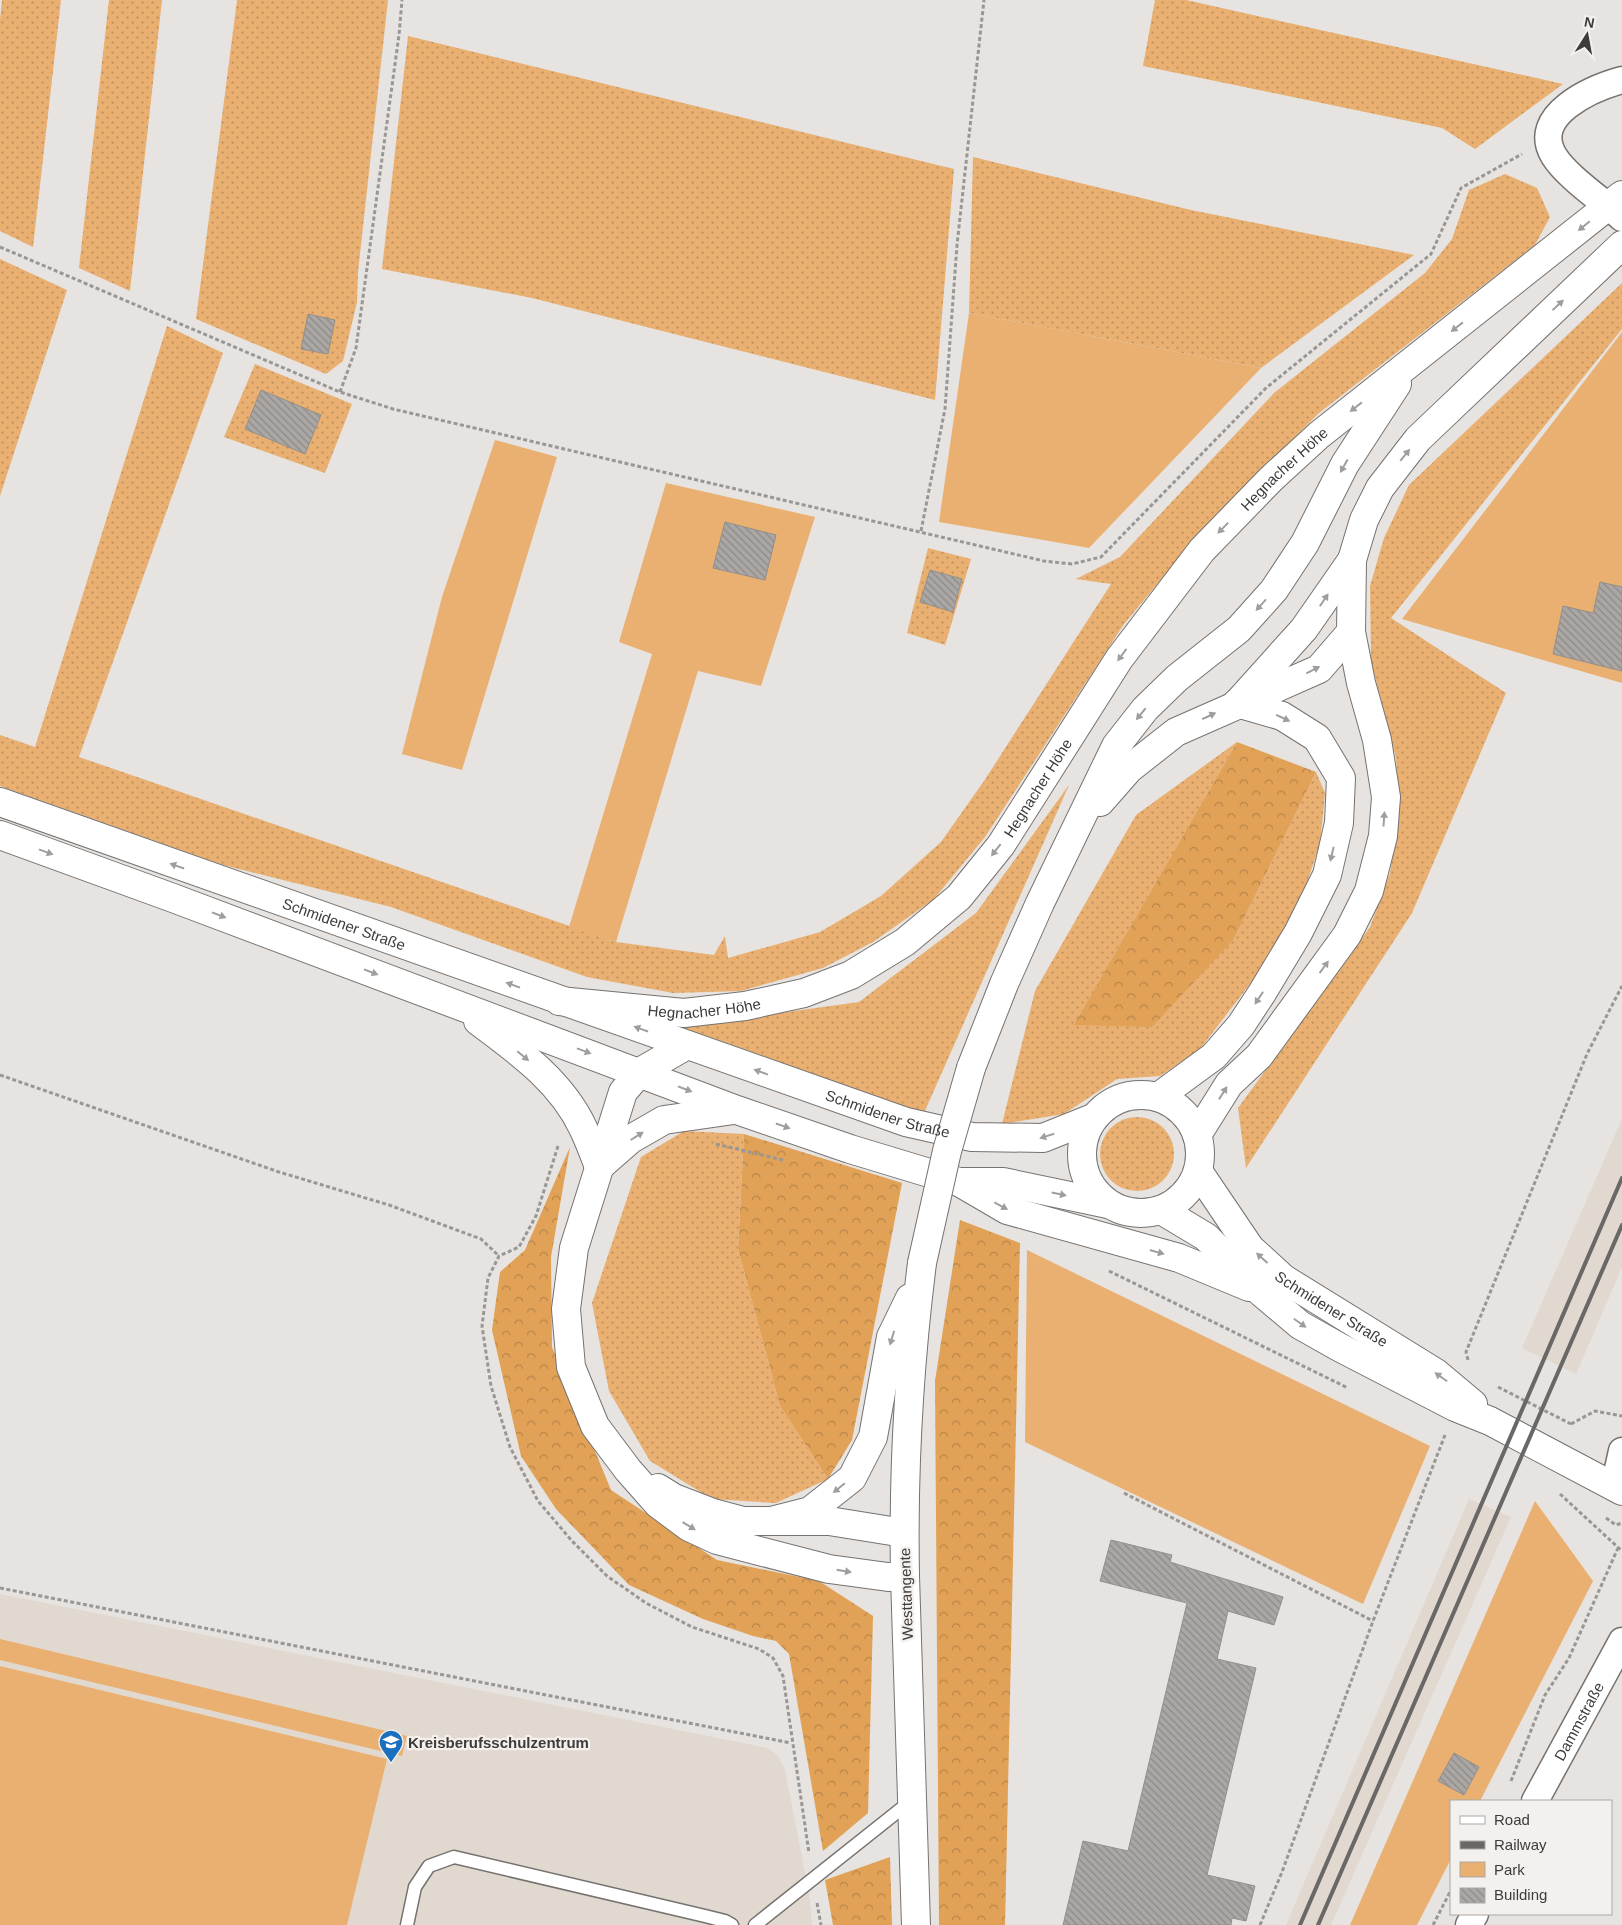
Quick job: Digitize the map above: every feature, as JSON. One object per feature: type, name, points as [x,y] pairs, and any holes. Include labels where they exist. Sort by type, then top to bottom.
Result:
[{"type":"main road","name":"Hegnacher Höhe","points":[[559,1001],[684,1013],[745,1006],[804,994],[852,975],[906,942],[960,896],[1000,845],[1119,659],[1202,550],[1271,479],[1320,435],[1618,206]]},
{"type":"main road","name":"Hegnacher Höhe","points":[[1197,1134],[1229,1084],[1259,1056],[1347,935],[1369,891],[1383,836],[1386,797],[1377,740],[1361,683],[1351,632],[1352,560],[1364,520],[1380,488],[1418,439],[1622,245]]},
{"type":"main road","name":"Hegnacher Höhe","points":[[921,1271],[947,1151],[971,1068],[1004,984],[1040,903],[1080,825],[1116,746],[1145,709],[1178,678],[1239,629],[1274,590],[1305,542],[1345,464],[1408,366]]},
{"type":"main road","name":"Hegnacher Höhe","points":[[1236,704],[1304,629],[1352,560]]},
{"type":"main road","name":"Hegnacher Höhe","points":[[1080,825],[1129,769],[1176,732],[1319,669],[1351,632]]},
{"type":"main road","points":[[1158,1097],[1214,1056],[1240,1025],[1262,993],[1298,933],[1327,875],[1339,822],[1341,778],[1317,738],[1282,716],[1236,704]]},
{"type":"main road","name":"Schmidener Straße","points":[[0,802],[860,1108],[906,1122],[972,1138],[1043,1138],[1093,1118]]},
{"type":"main road","name":"Schmidener Straße","points":[[0,835],[640,1072],[737,1110],[959,1182],[1007,1210],[1179,1258],[1262,1293]]},
{"type":"main road","name":"Schmidener Straße","points":[[456,1004],[525,1057],[558,1089],[582,1126],[599,1167]]},
{"type":"main road","points":[[687,1046],[640,1072],[624,1092],[574,1248],[566,1309],[571,1367],[595,1426],[628,1470],[658,1504],[689,1527],[718,1540],[829,1569],[888,1577],[905,1576]]},
{"type":"main road","points":[[1140,1094],[1158,1097],[1175,1105],[1188,1118],[1197,1134],[1200,1153],[1198,1171],[1190,1187],[1177,1201],[1161,1210],[1143,1213],[1125,1211],[1108,1204],[1094,1190],[1085,1174],[1081,1154],[1084,1135],[1093,1118],[1106,1106],[1122,1097],[1140,1094]]},
{"type":"main road","points":[[599,1167],[632,1139],[664,1120],[737,1110]]},
{"type":"main road","name":"Schmidener Straße","points":[[1198,1171],[1250,1248],[1284,1279],[1436,1373],[1462,1392],[1490,1421]]},
{"type":"main road","name":"Schmidener Straße","points":[[959,1182],[1003,1182],[1108,1204]]},
{"type":"main road","name":"Schmidener Straße","points":[[1161,1210],[1206,1237],[1262,1293],[1300,1325],[1455,1407],[1490,1421],[1618,1489]]},
{"type":"main road","points":[[771,1520],[810,1511],[852,1478],[873,1437],[891,1337],[921,1271]]},
{"type":"main road","name":"Westtangente","points":[[916,1925],[904,1533],[913,1334],[921,1271]]},
{"type":"main road","points":[[628,1470],[674,1498],[713,1514],[743,1520],[829,1521],[904,1533]]},
{"type":"street","points":[[1549,139],[1552,124],[1566,105],[1600,86],[1622,80]]},
{"type":"street","name":"Hegnacher Höhe","points":[[1549,139],[1553,155],[1562,166],[1618,206]]},
{"type":"street","points":[[1618,1489],[1622,1451]]},
{"type":"street","name":"Dammstraße","points":[[1536,1800],[1622,1641]]},
{"type":"lane","points":[[755,1925],[913,1800]]},
{"type":"lane","points":[[407,1925],[415,1888],[429,1866],[454,1857],[705,1916],[725,1921],[732,1925]]},
{"type":"path","points":[[340,392],[356,348],[399,35],[402,0]]},
{"type":"path","points":[[921,531],[945,409],[957,245],[984,0]]},
{"type":"path","points":[[0,247],[340,392],[394,409],[1044,561],[1072,564],[1101,558],[1266,388],[1431,254],[1461,188],[1549,139]]},
{"type":"path","points":[[1470,1367],[1466,1352],[1587,1054],[1622,986]]},
{"type":"path","points":[[0,1075],[279,1172],[390,1205],[481,1239],[499,1256]]},
{"type":"path","points":[[1493,1383],[1571,1424],[1595,1411],[1622,1416]]},
{"type":"path","points":[[1260,1925],[1282,1872],[1373,1621],[1446,1432]]},
{"type":"path","points":[[1557,1491],[1622,1552]]},
{"type":"path","points":[[1124,1493],[1373,1621]]},
{"type":"path","points":[[1510,1783],[1545,1695],[1569,1658],[1618,1548]]},
{"type":"path","points":[[0,1588],[791,1743],[821,1925]]},
{"type":"path","points":[[1433,1925],[1450,1892]]},
{"type":"shaded area","points":[[1622,1119],[1622,1267],[1576,1374],[1522,1348]]},
{"type":"shaded area","points":[[1469,1499],[1511,1517],[1331,1925],[1286,1925]]},
{"type":"shaded area","name":"Kreisberufsschulzentrum","points":[[0,1594],[768,1748],[778,1756],[785,1770],[809,1893],[812,1925],[0,1925]]},
{"type":"green space","points":[[2,0],[61,0],[33,247],[0,231],[0,20]]},
{"type":"green space","points":[[109,0],[162,0],[130,291],[79,268]]},
{"type":"green space","points":[[237,0],[388,0],[358,272],[357,302],[343,361],[326,374],[196,319]]},
{"type":"green space","points":[[1155,0],[1186,0],[1563,84],[1475,149],[1442,128],[1143,66]]},
{"type":"green space","points":[[408,36],[954,169],[935,400],[532,298],[382,269]]},
{"type":"green space","points":[[973,157],[1191,210],[1414,255],[1261,368],[969,313]]},
{"type":"green space","points":[[1505,174],[1537,188],[1550,217],[1535,245],[1319,413],[1202,530],[1124,624],[985,837],[934,899],[873,942],[823,968],[741,991],[673,993],[587,977],[391,907],[223,865],[0,786],[0,735],[35,747],[167,326],[223,353],[79,757],[616,942],[714,955],[725,936],[728,958],[820,932],[881,896],[941,842],[984,781],[1111,584],[1076,579],[1120,557],[1274,393],[1425,273],[1452,239],[1469,190]]},
{"type":"green space","points":[[0,259],[67,290],[0,496]]},
{"type":"green space","points":[[1622,283],[1622,329],[1391,618],[1506,693],[1412,913],[1246,1168],[1238,1108],[1370,927],[1390,873],[1399,810],[1396,758],[1371,661],[1370,586],[1384,538],[1409,485]]},
{"type":"green space","points":[[969,313],[1261,368],[1089,548],[939,522]]},
{"type":"green space","points":[[1622,332],[1622,683],[1402,619]]},
{"type":"green space","points":[[255,364],[352,404],[325,473],[224,437]]},
{"type":"green space","points":[[495,440],[557,457],[462,770],[402,754],[442,597]]},
{"type":"green space","points":[[666,483],[815,517],[761,686],[698,671],[616,942],[569,927],[652,654],[619,642]]},
{"type":"green space","points":[[928,548],[971,559],[945,645],[907,633]]},
{"type":"green space","points":[[1237,742],[1075,1025],[1234,939],[1316,772],[1325,793],[1320,844],[1303,894],[1263,967],[1200,1049],[1160,1076],[1117,1079],[1064,1114],[1002,1124],[1035,991],[1136,815]]},
{"type":"green space","points":[[1237,742],[1316,772],[1234,939],[1152,1027],[1074,1025]]},
{"type":"green space","points":[[1069,785],[924,1113],[681,1027],[859,1002],[976,913]]},
{"type":"green space","points":[[1137,1117],[1151,1120],[1163,1128],[1171,1140],[1174,1154],[1171,1168],[1163,1180],[1151,1188],[1137,1191],[1123,1188],[1111,1180],[1103,1168],[1100,1154],[1103,1140],[1111,1128],[1123,1120]]},
{"type":"green space","points":[[684,1131],[744,1134],[738,1249],[780,1406],[828,1479],[776,1503],[712,1499],[650,1461],[609,1391],[592,1303],[641,1157]]},
{"type":"green space","points":[[744,1134],[902,1183],[852,1440],[828,1479],[780,1406],[738,1249]]},
{"type":"green space","points":[[570,1147],[551,1257],[552,1347],[611,1490],[717,1560],[819,1581],[873,1616],[868,1813],[823,1851],[789,1654],[776,1641],[753,1636],[703,1619],[629,1585],[556,1509],[521,1456],[492,1330],[500,1272],[525,1250]]},
{"type":"green space","points":[[960,1220],[1020,1243],[1005,1925],[939,1925],[935,1381]]},
{"type":"green space","points":[[1027,1250],[1430,1446],[1363,1604],[1025,1442]]},
{"type":"green space","points":[[1535,1501],[1593,1581],[1481,1800],[1450,1800],[1450,1861],[1417,1925],[1350,1925]]},
{"type":"green space","points":[[0,1639],[407,1736],[402,1756],[0,1660]]},
{"type":"green space","points":[[0,1666],[387,1759],[347,1925],[0,1925]]},
{"type":"green space","points":[[890,1857],[892,1925],[833,1925],[825,1880]]},
{"type":"building","points":[[308,314],[335,320],[328,354],[301,349]]},
{"type":"building","points":[[261,390],[321,415],[305,454],[245,429]]},
{"type":"building","points":[[725,522],[776,535],[765,580],[713,568]]},
{"type":"building","points":[[930,570],[962,579],[953,612],[920,602]]},
{"type":"building","points":[[1600,582],[1622,587],[1622,671],[1553,654],[1563,606],[1593,613]]},
{"type":"building","points":[[1111,1540],[1172,1555],[1170,1562],[1283,1597],[1274,1625],[1228,1611],[1217,1659],[1256,1668],[1207,1875],[1255,1886],[1246,1921],[1232,1918],[1231,1925],[1063,1925],[1083,1841],[1128,1851],[1187,1603],[1100,1581]]},
{"type":"building","points":[[1454,1753],[1479,1767],[1464,1795],[1438,1781]]},
{"type":"railway","points":[[1300,1925],[1622,1178]]},
{"type":"railway","points":[[1318,1925],[1622,1225]]},
{"type":"place","name":"Kreisberufsschulzentrum","points":[[391,1763]]}]
